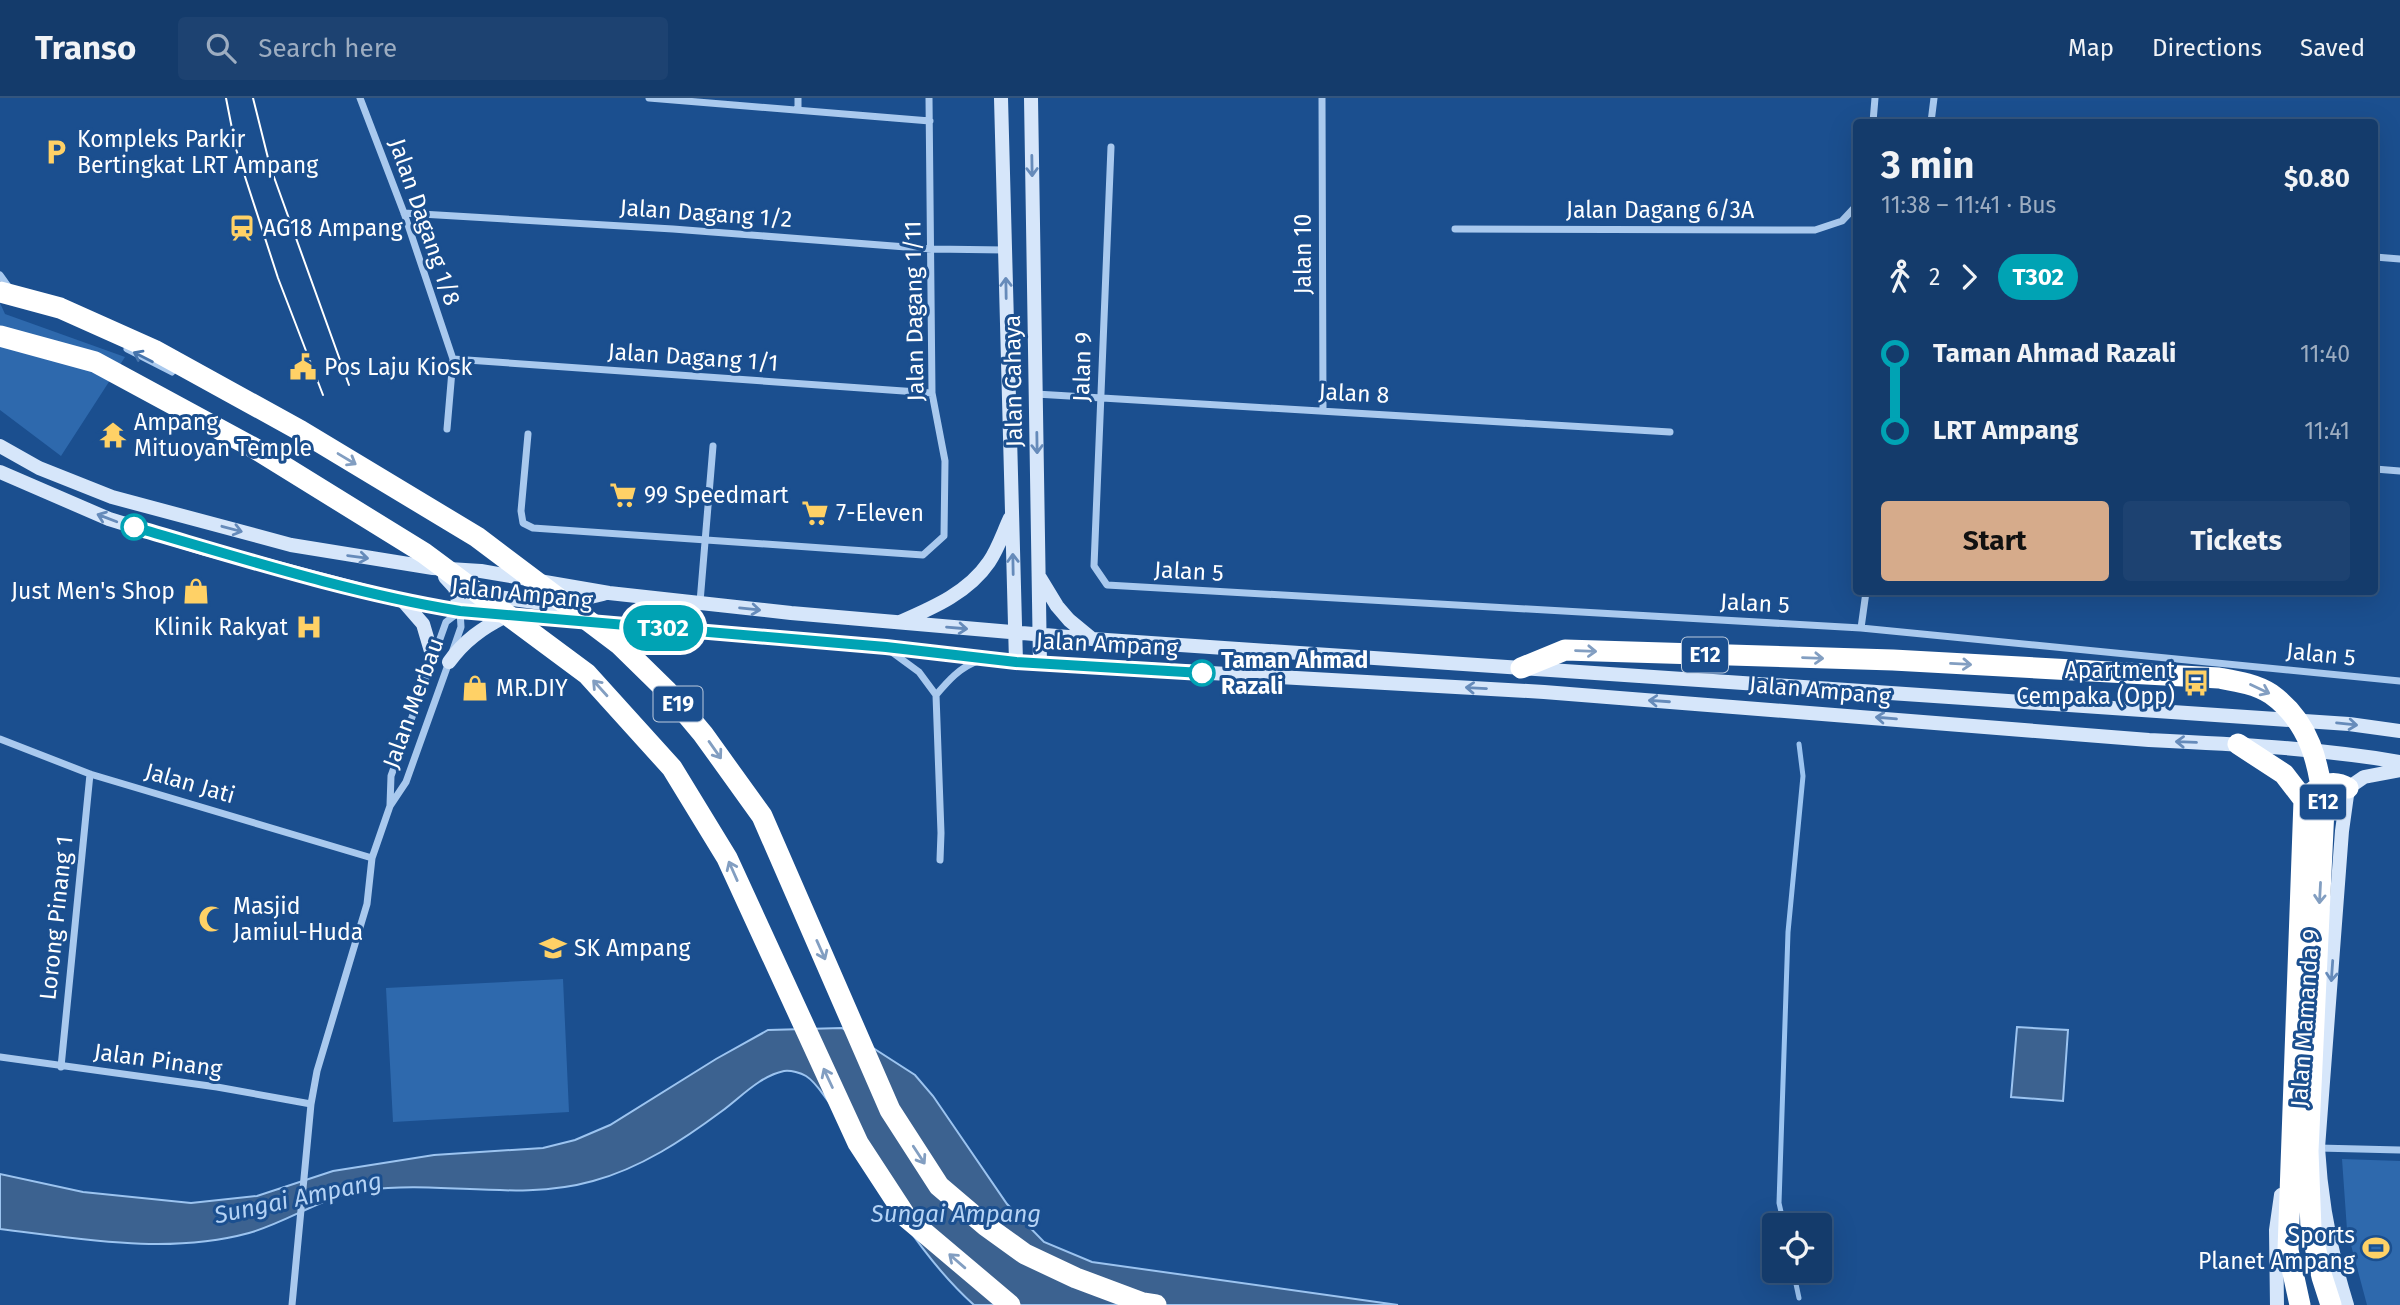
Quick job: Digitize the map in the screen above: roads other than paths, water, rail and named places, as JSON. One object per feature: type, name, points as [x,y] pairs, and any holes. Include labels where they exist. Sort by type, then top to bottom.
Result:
[{"type":"highway","name":"E19","points":[[0,292],[60,308],[142,345],[301,431],[477,537],[619,644],[667,691],[704,734],[762,816],[890,1110],[939,1186],[986,1226],[1025,1254],[1076,1278],[1143,1303],[1156,1305]]},
{"type":"highway","name":"E19","points":[[0,336],[95,362],[254,448],[424,554],[587,674],[672,768],[727,858],[858,1143],[900,1208],[908,1218],[1010,1305]]},
{"type":"highway","name":"E12","points":[[1521,668],[1565,650],[1893,660],[2219,678],[2248,684],[2270,694],[2302,725],[2319,767],[2324,808],[2308,1151],[2311,1229],[2331,1305]]},
{"type":"highway","name":"E12","points":[[2238,744],[2284,774],[2304,800],[2288,1251],[2300,1305]]},
{"type":"highway","points":[[2304,800],[2318,787],[2331,783],[2340,783],[2348,788]]},
{"type":"main road","name":"Jalan Cahaya","points":[[1001,98],[1016,662]]},
{"type":"main road","name":"Jalan Cahaya","points":[[1031,98],[1040,663]]},
{"type":"main road","name":"Jalan Ampang","points":[[0,446],[39,468],[112,497],[291,545],[433,568],[481,571],[609,593],[1040,635],[2335,723],[2400,731]]},
{"type":"main road","name":"Jalan Ampang","points":[[0,472],[131,526],[219,553],[403,601],[460,611],[886,647],[1016,662],[1544,692],[2149,740],[2238,744],[2347,753],[2400,762]]},
{"type":"main road","points":[[898,623],[935,607],[967,586],[981,573],[991,560],[1012,514]]},
{"type":"main road","points":[[433,568],[455,588],[460,611],[480,597],[557,605],[609,593]]},
{"type":"main road","points":[[1039,577],[1056,606],[1092,639]]},
{"type":"main road","points":[[403,601],[422,624],[433,658]]},
{"type":"main road","points":[[449,663],[465,643],[484,626],[507,615]]},
{"type":"main road","points":[[2348,788],[2364,778],[2400,770]]},
{"type":"main road","name":"Jalan Mamanda 9","points":[[2347,1305],[2335,1267],[2320,1181],[2318,1148],[2342,831],[2348,788]]},
{"type":"main road","points":[[2277,1305],[2276,1230],[2292,1127]]},
{"type":"street","name":"Jalan Dagang 1/8","points":[[360,98],[404,213],[453,359]]},
{"type":"street","points":[[649,98],[930,121]]},
{"type":"street","points":[[798,98],[799,110]]},
{"type":"street","name":"Jalan Dagang 1/11","points":[[705,541],[923,555],[944,536],[945,461],[932,393],[929,98]]},
{"type":"street","name":"Jalan 10","points":[[1322,98],[1323,410]]},
{"type":"street","points":[[1873,119],[1875,98]]},
{"type":"street","points":[[1931,119],[1934,98]]},
{"type":"street","name":"Jalan 9","points":[[1107,585],[1094,566],[1111,147]]},
{"type":"street","name":"Jalan Dagang 6/3A","points":[[1455,229],[1815,230],[1842,221],[1853,209]]},
{"type":"street","name":"Jalan Dagang 1/2","points":[[404,213],[932,248],[1006,250]]},
{"type":"street","points":[[2378,257],[2400,259]]},
{"type":"street","points":[[0,275],[8,287],[25,299],[111,341]]},
{"type":"street","points":[[123,347],[181,376]]},
{"type":"street","points":[[447,429],[453,359]]},
{"type":"street","name":"Jalan Dagang 1/1","points":[[453,359],[932,393]]},
{"type":"street","points":[[192,382],[204,388]]},
{"type":"street","name":"Jalan 8","points":[[1035,394],[1670,432]]},
{"type":"street","points":[[528,434],[521,511],[523,523],[533,528],[566,532],[705,541]]},
{"type":"street","points":[[700,603],[713,446]]},
{"type":"street","points":[[2378,469],[2400,471]]},
{"type":"street","name":"Jalan 5","points":[[1107,585],[1861,628],[2400,681]]},
{"type":"street","points":[[1861,628],[1866,595]]},
{"type":"street","name":"Jalan Merbau","points":[[390,806],[391,776],[433,658],[446,622],[460,611]]},
{"type":"street","name":"Jalan Merbau","points":[[292,1305],[311,1104],[317,1071],[367,904],[372,858],[390,806],[406,782],[449,663],[461,627],[460,611]]},
{"type":"street","points":[[886,647],[919,672],[936,695],[940,860]]},
{"type":"street","points":[[936,695],[968,664],[983,659]]},
{"type":"street","points":[[1544,692],[1545,669]]},
{"type":"street","name":"Jalan Jati","points":[[0,739],[90,774],[372,858]]},
{"type":"street","name":"Lorong Pinang 1","points":[[61,1066],[90,774]]},
{"type":"street","name":"Jalan Pinang","points":[[0,1057],[218,1087],[311,1104]]},
{"type":"street","points":[[2318,1148],[2400,1150]]},
{"type":"water","points":[[2017,1027],[2068,1030],[2063,1101],[2011,1097]]},
{"type":"water","name":"Sungai Ampang","points":[[842,1028],[915,1075],[933,1096],[1007,1204],[1044,1242],[1092,1262],[1398,1305],[974,1305],[934,1263],[911,1232],[840,1118],[812,1080],[790,1071],[775,1074],[759,1082],[692,1132],[645,1161],[593,1181],[565,1187],[537,1190],[423,1187],[366,1190],[336,1197],[249,1233],[187,1243],[125,1243],[0,1229],[0,1174],[83,1192],[191,1203],[257,1196],[333,1171],[434,1155],[543,1148],[575,1140],[610,1125],[768,1030]]},
{"type":"waterway","points":[[1781,1213],[1779,1203],[1788,932],[1803,776],[1799,744]]},
{"type":"waterway","points":[[1796,1283],[1799,1298]]},
{"type":"tram line","points":[[226,98],[236,149],[278,278],[323,395]]},
{"type":"tram line","points":[[253,98],[270,166],[349,385]]},
{"type":"place","name":"Kompleks Parkir Bertingkat LRT Ampang","points":[[56,152]]},
{"type":"place","name":"AG18 Ampang","points":[[242,228]]},
{"type":"place","name":"Pos Laju Kiosk","points":[[303,367]]},
{"type":"place","name":"Ampang Mituoyan Temple","points":[[113,435]]},
{"type":"place","name":"99 Speedmart","points":[[623,495]]},
{"type":"place","name":"7-Eleven","points":[[815,513]]},
{"type":"place","name":"Just Men's Shop","points":[[196,591]]},
{"type":"place","name":"Klinik Rakyat","points":[[309,627]]},
{"type":"place","name":"Taman Ahmad Razali","points":[[1202,673]]},
{"type":"place","name":"Apartment Cempaka (Opp)","points":[[2196,683]]},
{"type":"place","name":"MR.DIY","points":[[475,688]]},
{"type":"place","name":"Masjid Jamiul-Huda","points":[[212,919]]},
{"type":"place","name":"SK Ampang","points":[[553,948]]},
{"type":"place","name":"Sports Planet Ampang","points":[[2376,1248]]}]
